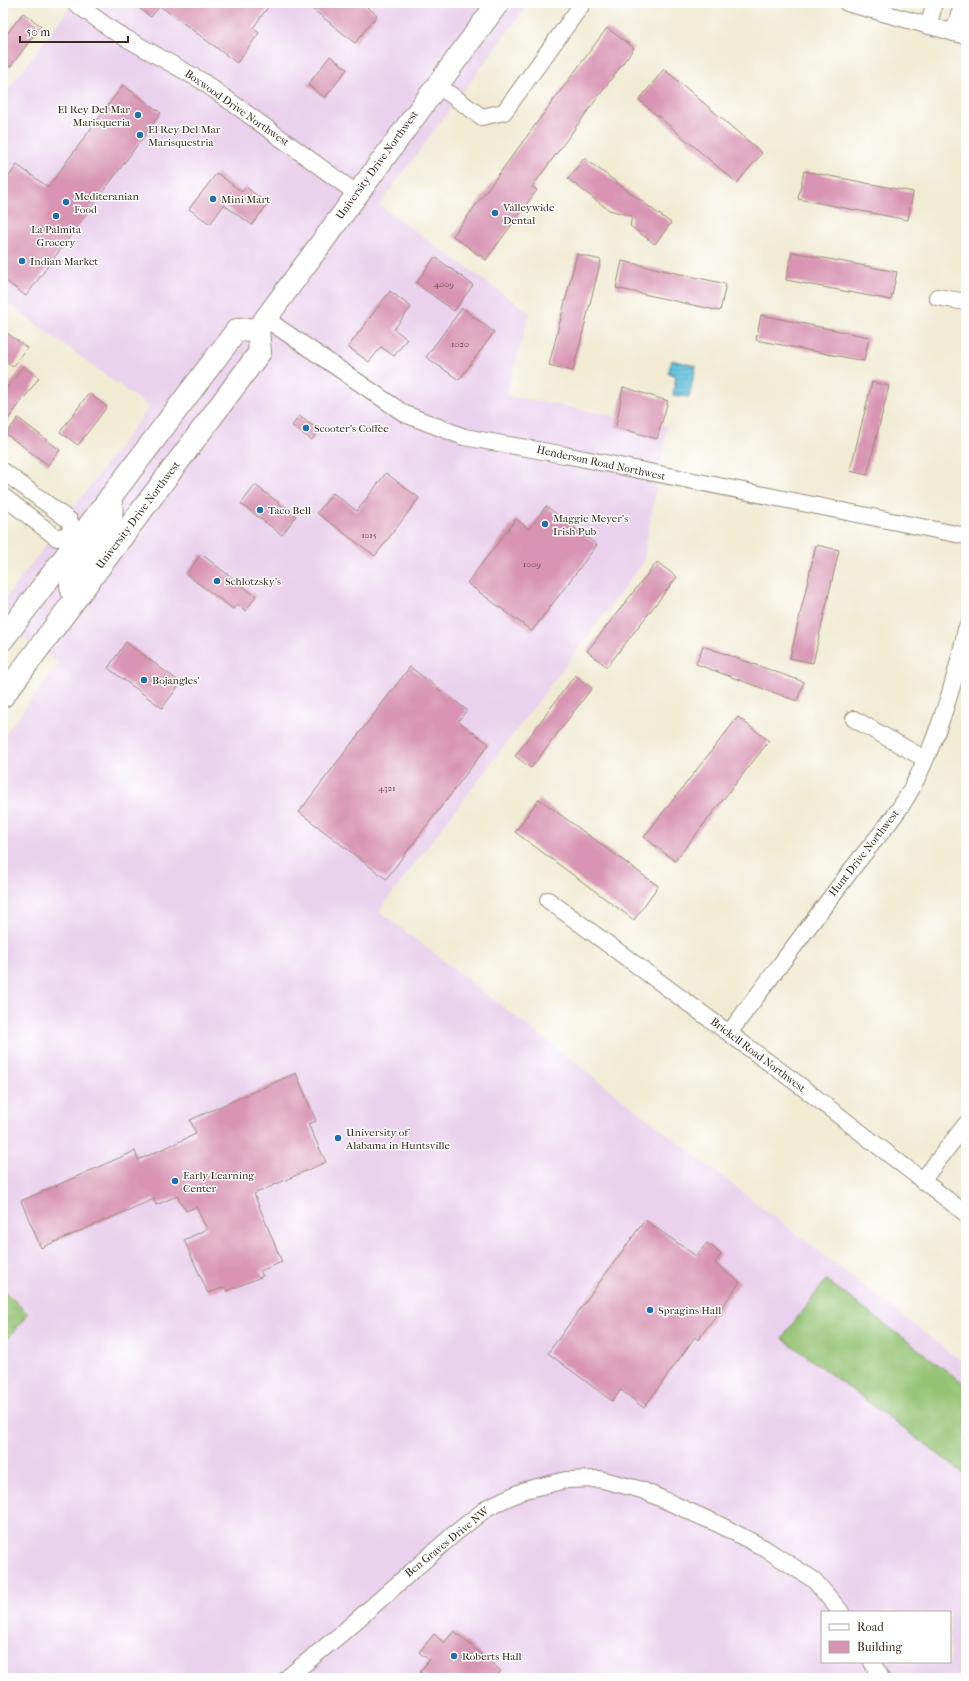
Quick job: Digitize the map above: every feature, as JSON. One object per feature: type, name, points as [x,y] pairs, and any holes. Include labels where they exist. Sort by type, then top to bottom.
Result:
[{"type":"highway","name":"University Drive Northwest","points":[[3,696],[260,352],[262,324],[356,193],[498,3]]},
{"type":"highway","points":[[3,639],[74,537],[110,497],[237,330],[262,324]]},
{"type":"highway","points":[[108,554],[102,549],[100,539],[112,522],[112,506],[110,497]]},
{"type":"highway","points":[[74,537],[86,551],[84,558],[71,578],[70,584],[75,598]]},
{"type":"street","name":"Boxwood Drive Northwest","points":[[75,3],[115,32],[202,81],[356,193]]},
{"type":"street","points":[[437,84],[482,117],[504,112],[584,3]]},
{"type":"street","points":[[847,3],[960,35],[963,3]]},
{"type":"street","points":[[929,26],[934,3]]},
{"type":"street","points":[[937,297],[966,302]]},
{"type":"street","name":"Henderson Road Northwest","points":[[262,324],[405,414],[464,436],[966,536]]},
{"type":"street","points":[[3,471],[70,521],[74,537],[57,538],[3,496]]},
{"type":"street","name":"Hunt Drive Northwest","points":[[728,1033],[854,866],[892,820],[912,787],[925,759],[956,675],[966,629]]},
{"type":"street","points":[[854,719],[925,759]]},
{"type":"street","name":"Brickell Road Northwest","points":[[548,900],[728,1033],[966,1214]]},
{"type":"street","points":[[922,1181],[966,1124]]},
{"type":"street","name":"Ben Graves Drive NW","points":[[287,1678],[341,1634],[453,1535],[488,1508],[525,1490],[566,1480],[600,1479],[636,1488],[720,1525],[764,1548],[814,1580],[840,1611]]},
{"type":"street","points":[[873,1663],[881,1678]]},
{"type":"shaded area","name":"University of Alabama in Huntsville","points":[[73,3],[529,3],[379,205],[530,313],[506,395],[667,426],[643,563],[379,911],[966,1365],[966,1678],[3,1678],[3,737],[59,663],[3,625],[3,602],[149,407],[3,300],[3,96]]},
{"type":"green space","points":[[826,1280],[966,1385],[966,1475],[782,1338]]},
{"type":"green space","points":[[3,1289],[28,1314],[3,1345]]},
{"type":"water","points":[[672,360],[696,366],[689,397],[673,395],[676,376],[668,373]]},
{"type":"building","points":[[132,3],[271,3],[253,28],[259,33],[237,63],[160,6],[151,17]]},
{"type":"building","points":[[305,3],[362,3],[377,15],[355,43]]},
{"type":"building","points":[[23,13],[41,26],[10,67],[3,61],[3,39]]},
{"type":"building","points":[[607,28],[634,48],[532,187],[537,190],[486,260],[453,236]]},
{"type":"building","points":[[330,56],[347,69],[325,98],[308,85]]},
{"type":"building","points":[[664,69],[762,153],[737,183],[639,100]]},
{"type":"building","points":[[123,85],[161,113],[26,296],[3,279],[3,184],[17,165],[48,187]]},
{"type":"building","points":[[584,158],[671,223],[655,244],[630,226],[632,216],[609,210],[568,179]]},
{"type":"building","points":[[804,171],[913,192],[908,220],[798,199]]},
{"type":"building","points":[[217,173],[242,192],[246,187],[268,204],[252,225],[224,205],[210,224],[189,209]]},
{"type":"building","points":[[792,252],[897,272],[891,300],[786,280]]},
{"type":"building","points":[[577,254],[601,260],[573,371],[549,365]]},
{"type":"building","points":[[435,257],[473,285],[454,311],[416,283]]},
{"type":"building","points":[[622,261],[726,284],[720,311],[616,288]]},
{"type":"building","points":[[390,291],[411,307],[394,329],[407,339],[394,356],[381,347],[369,362],[348,347]]},
{"type":"building","points":[[462,308],[494,332],[459,380],[426,357]]},
{"type":"building","points":[[761,315],[869,337],[864,361],[756,340]]},
{"type":"building","points":[[3,330],[27,348],[13,367],[3,359]]},
{"type":"building","points":[[23,366],[39,378],[3,426],[3,393]]},
{"type":"building","points":[[872,382],[889,386],[867,475],[850,471]]},
{"type":"building","points":[[623,387],[668,401],[657,439],[616,427]]},
{"type":"building","points":[[89,393],[107,407],[78,445],[60,432]]},
{"type":"building","name":"Scooter's Coffee","points":[[299,416],[319,430],[312,440],[292,426]]},
{"type":"building","points":[[18,418],[60,450],[48,465],[6,434]]},
{"type":"building","points":[[386,473],[419,498],[375,556],[317,513],[333,493],[357,511]]},
{"type":"building","points":[[255,485],[296,516],[282,535],[241,504]]},
{"type":"building","points":[[546,506],[597,545],[532,631],[467,583],[516,519],[529,529]]},
{"type":"building","points":[[816,545],[839,550],[813,663],[790,658]]},
{"type":"building","points":[[201,554],[256,596],[246,611],[237,604],[233,609],[186,574]]},
{"type":"building","points":[[657,562],[677,577],[607,667],[587,651]]},
{"type":"building","points":[[126,642],[181,683],[162,708],[108,668]]},
{"type":"building","points":[[703,646],[804,682],[797,701],[696,664]]},
{"type":"building","points":[[410,667],[467,710],[458,721],[489,744],[386,879],[299,812]]},
{"type":"building","points":[[575,675],[592,688],[531,768],[515,756]]},
{"type":"building","points":[[738,717],[769,741],[675,861],[644,837]]},
{"type":"building","points":[[539,799],[658,886],[634,920],[515,832]]},
{"type":"building","name":"Early Learning Center","points":[[296,1073],[316,1121],[308,1124],[326,1162],[254,1194],[282,1262],[260,1271],[263,1276],[227,1291],[225,1287],[208,1293],[184,1240],[207,1229],[196,1207],[186,1211],[177,1196],[156,1205],[154,1199],[41,1248],[21,1201],[135,1151],[138,1160],[196,1134],[190,1120]]},
{"type":"building","name":"Spragins Hall","points":[[645,1220],[696,1256],[707,1243],[721,1254],[715,1263],[740,1282],[698,1340],[695,1337],[644,1408],[621,1390],[612,1401],[548,1353]]},
{"type":"building","name":"Roberts Hall","points":[[454,1631],[501,1671],[495,1678],[428,1678],[420,1672],[429,1660],[419,1652],[434,1634],[444,1643]]},
{"type":"place","name":"El Rey Del Mar Marisqueria","points":[[138,115]]},
{"type":"place","name":"El Rey Del Mar Marisquestria","points":[[140,135]]},
{"type":"place","name":"Mini Mart","points":[[213,199]]},
{"type":"place","name":"Mediteranian Food","points":[[66,202]]},
{"type":"place","name":"Valleywide Dental","points":[[495,213]]},
{"type":"place","name":"La Palmita Grocery","points":[[56,216]]},
{"type":"place","name":"Indian Market","points":[[22,261]]},
{"type":"place","name":"Scooter's Coffee","points":[[306,428]]},
{"type":"place","name":"Taco Bell","points":[[260,510]]},
{"type":"place","name":"Maggie Meyer's Irish Pub","points":[[545,524]]},
{"type":"place","name":"Schlotzsky's","points":[[217,581]]},
{"type":"place","name":"Bojangles'","points":[[144,680]]},
{"type":"place","name":"University of Alabama in Huntsville","points":[[338,1138]]},
{"type":"place","name":"Early Learning Center","points":[[175,1181]]},
{"type":"place","name":"Spragins Hall","points":[[650,1310]]},
{"type":"place","name":"Roberts Hall","points":[[454,1656]]}]
